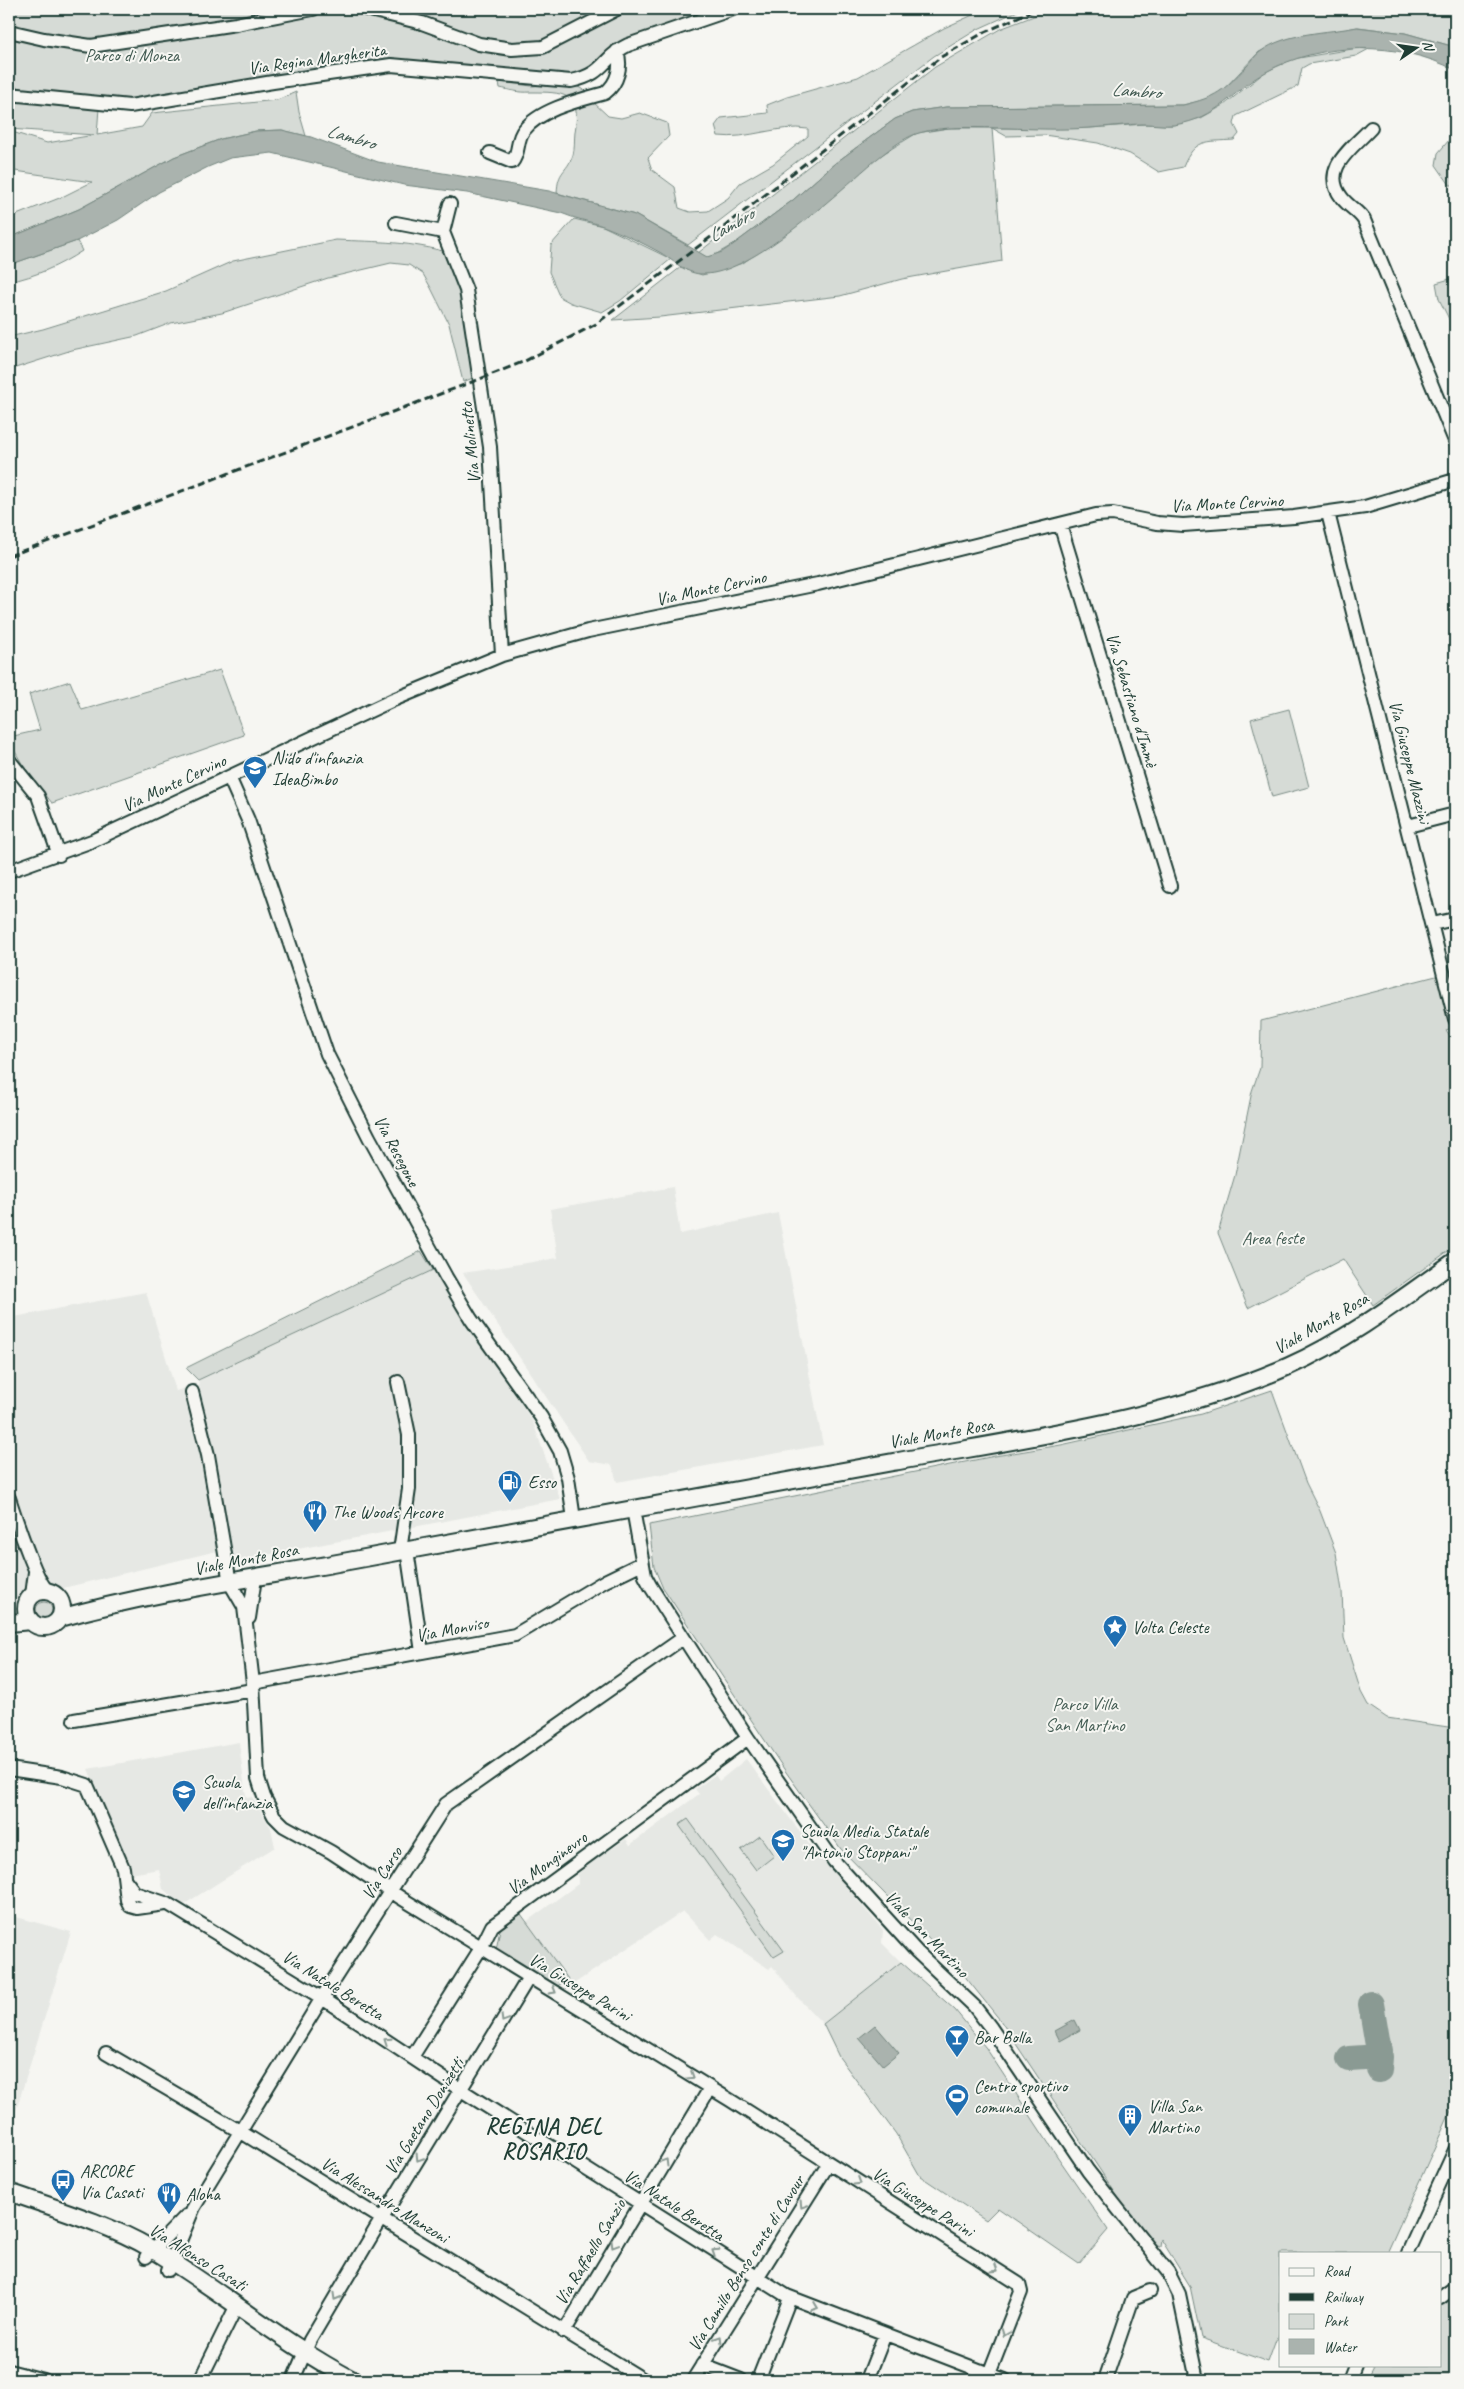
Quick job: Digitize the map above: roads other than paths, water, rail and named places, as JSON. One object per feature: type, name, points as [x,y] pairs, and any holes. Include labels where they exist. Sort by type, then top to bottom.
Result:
[{"type":"main road","name":"Viale Monte Rosa","points":[[30,1607],[44,1627],[53,1625],[60,1618],[99,1607],[1076,1428],[1130,1416],[1218,1393],[1272,1374],[1318,1351],[1376,1315],[1455,1261]]},
{"type":"main road","name":"Viale Monte Rosa","points":[[9,1623],[30,1607],[44,1591],[99,1607]]},
{"type":"main road","points":[[54,1595],[62,1608],[60,1618]]},
{"type":"main road","name":"Viale Monte Rosa","points":[[9,1617],[30,1607]]},
{"type":"main road","name":"Via Alfonso Casati","points":[[9,2192],[120,2233],[303,2357],[332,2380]]},
{"type":"main road","name":"Via Alfonso Casati","points":[[9,2204],[150,2254]]},
{"type":"main road","name":"Via Alfonso Casati","points":[[303,2357],[353,2380]]},
{"type":"street","points":[[9,30],[44,39],[91,46],[236,24],[313,9]]},
{"type":"street","points":[[366,9],[422,23],[479,44],[512,49],[543,47],[617,9]]},
{"type":"street","name":"Via Regina Margherita","points":[[9,94],[130,106],[391,65],[570,80],[586,78],[597,71],[617,51],[634,42],[733,9]]},
{"type":"street","points":[[490,153],[512,162],[515,158],[520,135],[533,121],[556,108],[605,93],[610,88],[620,66],[617,51]]},
{"type":"street","points":[[1371,128],[1338,163],[1334,171],[1336,185],[1344,201],[1364,220],[1455,441]]},
{"type":"street","points":[[396,223],[443,232],[450,204]]},
{"type":"street","name":"Via Molinetto","points":[[443,232],[466,290],[490,447],[502,655]]},
{"type":"street","name":"Via Monte Cervino","points":[[9,871],[59,855],[393,700],[502,655],[588,631],[818,584],[1096,516],[1112,514],[1157,524],[1183,525],[1328,513],[1365,507],[1455,480]]},
{"type":"street","name":"Via Giuseppe Mazzini","points":[[1328,513],[1455,1019]]},
{"type":"street","name":"Via Sebastiano d'Immè","points":[[1060,524],[1170,886]]},
{"type":"street","points":[[9,760],[38,796],[59,855]]},
{"type":"street","name":"Via Resegone","points":[[229,777],[248,820],[327,1054],[369,1137],[446,1277],[471,1319],[541,1417],[560,1451],[568,1478],[574,1519]]},
{"type":"street","points":[[1408,826],[1455,814]]},
{"type":"street","points":[[1432,924],[1455,918]]},
{"type":"street","points":[[398,1382],[409,1435],[409,1489],[404,1550],[422,1652]]},
{"type":"street","points":[[192,1392],[208,1455],[230,1583]]},
{"type":"street","points":[[9,1498],[35,1569],[44,1586],[54,1595]]},
{"type":"street","name":"Viale San Martino","points":[[633,1509],[642,1564],[645,1576],[651,1587],[748,1738],[834,1861],[917,1952],[974,2006],[987,2022],[1088,2171],[1156,2254],[1168,2272],[1179,2294],[1197,2380]]},
{"type":"street","name":"Via Monviso","points":[[74,1720],[515,1635],[605,1582],[642,1564]]},
{"type":"street","points":[[30,1607],[35,1569]]},
{"type":"street","name":"Via Giuseppe Parini","points":[[247,1633],[255,1578]]},
{"type":"street","name":"Via Giuseppe Parini","points":[[230,1583],[244,1607],[253,1686],[258,1778],[264,1797],[274,1816],[292,1832],[331,1852],[390,1892],[710,2088],[1019,2284],[1021,2292],[989,2374]]},
{"type":"street","name":"Via Carso","points":[[169,2266],[194,2207],[322,1998],[446,1804],[684,1638]]},
{"type":"street","name":"Via Monginevro","points":[[412,2057],[481,1948],[492,1926],[748,1738]]},
{"type":"street","name":"Via Natale Beretta","points":[[9,1769],[62,1777],[87,1785],[123,1868],[126,1881],[136,1893],[168,1904],[322,1998],[461,2090],[756,2278],[790,2298],[1005,2380]]},
{"type":"street","name":"Via Gaetano Donizetti","points":[[293,2380],[303,2357],[382,2218],[529,1977]]},
{"type":"street","name":"Via Alessandro Manzoni","points":[[106,2053],[241,2132],[644,2380]]},
{"type":"street","name":"Via Raffaello Sanzio","points":[[564,2332],[639,2203],[710,2088]]},
{"type":"street","points":[[1408,2252],[1455,2150]]},
{"type":"street","name":"Via Camillo Benso conte di Cavour","points":[[693,2380],[828,2163]]},
{"type":"street","name":"Via Carso","points":[[150,2254],[194,2207]]},
{"type":"street","points":[[1442,2297],[1455,2287]]},
{"type":"street","points":[[1105,2380],[1134,2298],[1150,2291]]},
{"type":"street","points":[[758,2380],[790,2298]]},
{"type":"street","points":[[200,2380],[234,2310]]},
{"type":"street","points":[[867,2380],[885,2334]]},
{"type":"street","points":[[702,2365],[741,2380]]},
{"type":"street","points":[[1349,2380],[1355,2366]]},
{"type":"street","points":[[9,2371],[44,2380]]},
{"type":"water","points":[[1357,27],[1405,33],[1455,47],[1455,70],[1433,60],[1386,50],[1360,48],[1335,50],[1288,62],[1266,72],[1214,110],[1190,121],[1174,125],[1137,124],[1059,129],[963,128],[929,130],[911,136],[885,152],[784,237],[741,263],[722,271],[704,274],[692,272],[661,253],[625,235],[561,213],[467,193],[404,185],[272,153],[230,158],[208,167],[159,192],[118,220],[77,241],[9,265],[9,238],[79,209],[174,157],[221,139],[256,131],[282,130],[311,137],[378,162],[549,191],[635,215],[707,257],[722,252],[734,244],[793,200],[834,164],[895,119],[912,112],[946,107],[1183,105],[1219,92],[1232,82],[1258,53],[1270,45],[1307,34]]},
{"type":"water","points":[[1075,2020],[1080,2030],[1060,2041],[1055,2031]]},
{"type":"water","points":[[875,2025],[899,2053],[883,2066],[859,2038]]},
{"type":"railway","points":[[9,556],[480,379],[525,361],[596,324],[724,227],[941,57],[985,32],[1036,9]]},
{"type":"place","name":"Nido d'infanzia IdeaBimbo","points":[[255,789]]},
{"type":"place","name":"Esso","points":[[510,1503]]},
{"type":"place","name":"The Woods Arcore","points":[[315,1533]]},
{"type":"place","name":"Volta Celeste","points":[[1115,1648]]},
{"type":"place","name":"Scuola dell'infanzia","points":[[184,1813]]},
{"type":"place","name":"Scuola Media Statale \"Antonio Stoppani\"","points":[[783,1862]]},
{"type":"place","name":"Bar Bolla","points":[[957,2058]]},
{"type":"place","name":"Centro sportivo comunale","points":[[957,2117]]},
{"type":"place","name":"Villa San Martino","points":[[1130,2137]]},
{"type":"place","name":"ARCORE Via Casati","points":[[63,2202]]},
{"type":"place","name":"Aloha","points":[[169,2215]]},
{"type":"district","name":"REGINA DEL ROSARIO","points":[[544,2140]]},
{"type":"park label","name":"Parco di Monza","points":[[132,55]]},
{"type":"park label","name":"Area feste","points":[[1273,1238]]},
{"type":"park label","name":"Parco Villa San Martino","points":[[1085,1714]]},
{"type":"water label","name":"Lambro","points":[[1136,91]]},
{"type":"water label","name":"Lambro","points":[[351,137]]},
{"type":"water label","name":"Lambro","points":[[731,225]]}]
